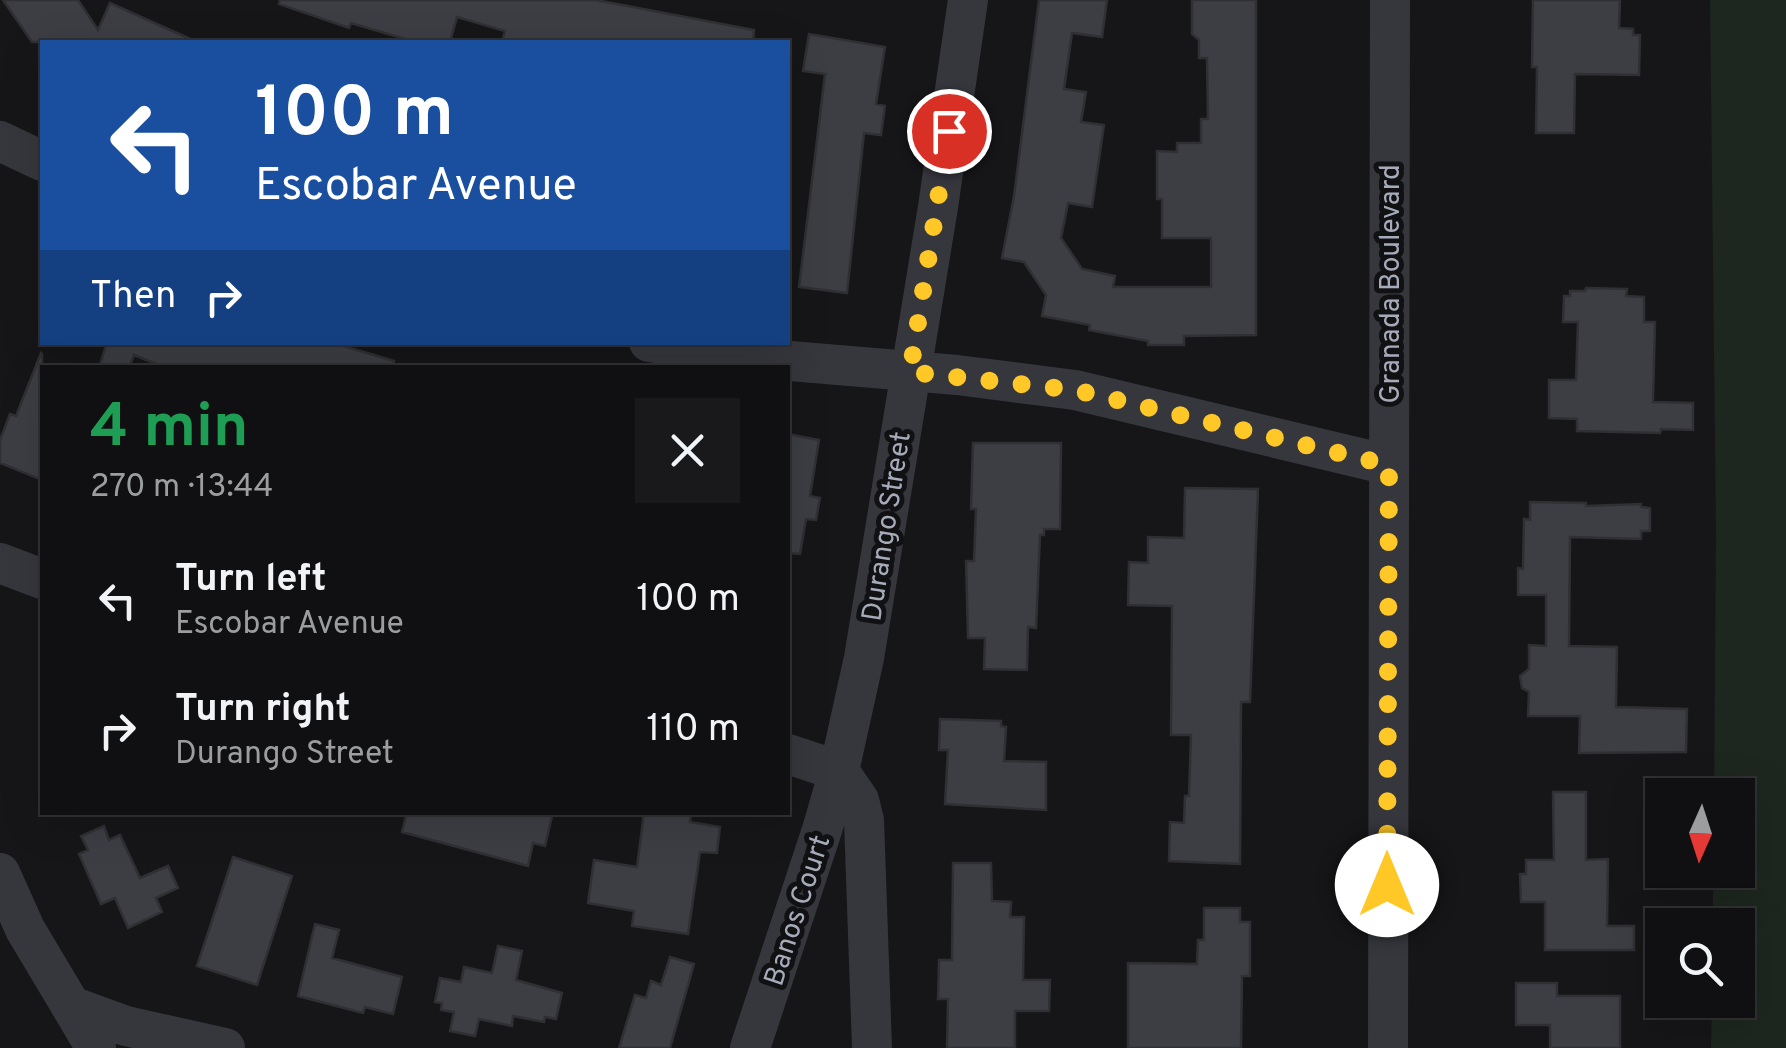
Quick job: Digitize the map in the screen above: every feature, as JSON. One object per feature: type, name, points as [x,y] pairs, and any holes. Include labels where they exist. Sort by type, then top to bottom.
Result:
[{"type":"street","name":"Durango Street","points":[[839,771],[875,603],[968,0]]},
{"type":"street","name":"Granada Boulevard","points":[[1388,1048],[1390,0]]},
{"type":"street","points":[[0,142],[40,159]]},
{"type":"street","points":[[669,345],[754,358],[1075,390],[1389,465]]},
{"type":"street","points":[[0,563],[40,578]]},
{"type":"street","points":[[790,755],[839,771],[859,800],[864,820],[872,1048]]},
{"type":"street","name":"Banos Court","points":[[750,1048],[839,771]]},
{"type":"street","points":[[0,873],[26,929],[96,1048]]},
{"type":"street","points":[[71,1006],[126,1026],[225,1048]]},
{"type":"shaded area","points":[[1710,0],[1786,0],[1786,1048],[1711,1048],[1712,1018],[1755,1018],[1755,908],[1713,908],[1713,888],[1755,888],[1755,778],[1714,778],[1716,533]]},
{"type":"building","points":[[3,0],[78,0],[98,30],[110,3],[193,40],[40,40],[32,42]]},
{"type":"building","points":[[280,0],[596,0],[754,30],[753,40],[503,40],[505,31],[457,17],[451,40],[408,40],[351,23],[349,28],[279,4]]},
{"type":"building","points":[[1039,0],[1107,0],[1102,37],[1072,33],[1064,89],[1086,92],[1081,122],[1104,125],[1092,207],[1068,203],[1061,238],[1082,269],[1115,276],[1113,287],[1211,287],[1211,238],[1162,238],[1157,151],[1177,152],[1177,143],[1201,143],[1201,119],[1208,119],[1207,58],[1199,58],[1199,40],[1192,34],[1192,0],[1256,0],[1256,335],[1184,336],[1184,345],[1148,345],[1148,341],[1089,330],[1090,325],[1042,316],[1046,295],[1024,262],[1002,258],[1014,196]]},
{"type":"building","points":[[1533,0],[1620,0],[1619,28],[1633,29],[1633,35],[1640,35],[1639,75],[1575,74],[1574,133],[1536,133]]},
{"type":"building","points":[[809,34],[885,47],[876,104],[885,106],[881,135],[864,133],[847,293],[799,287],[825,74],[803,71]]},
{"type":"building","points":[[1586,288],[1627,289],[1626,296],[1644,297],[1644,322],[1655,322],[1653,402],[1693,403],[1693,430],[1577,431],[1577,419],[1549,418],[1549,380],[1576,380],[1578,322],[1563,322],[1564,296]]},
{"type":"building","points":[[106,345],[340,345],[394,361],[393,365],[159,365],[134,355],[130,365],[100,365]]},
{"type":"building","points":[[41,353],[40,479],[0,463],[0,440],[10,414],[16,416]]},
{"type":"building","points":[[790,434],[819,440],[810,496],[820,498],[816,520],[806,519],[800,554],[790,553]]},
{"type":"building","points":[[973,443],[1061,443],[1060,529],[1044,529],[1044,535],[1040,535],[1036,628],[1028,627],[1027,670],[984,669],[985,638],[968,638],[966,561],[974,561],[976,509],[971,509]]},
{"type":"building","points":[[1185,488],[1258,489],[1250,702],[1241,702],[1240,864],[1169,861],[1170,822],[1184,823],[1185,796],[1189,796],[1191,735],[1171,735],[1172,606],[1128,605],[1129,562],[1148,563],[1148,537],[1184,538]]},
{"type":"building","points":[[1530,502],[1641,504],[1650,508],[1650,531],[1641,531],[1641,539],[1570,537],[1569,646],[1617,647],[1616,707],[1687,709],[1686,752],[1579,753],[1580,716],[1528,716],[1529,692],[1522,688],[1520,676],[1529,669],[1529,645],[1546,646],[1546,595],[1518,595],[1524,519],[1530,520]]},
{"type":"building","points":[[940,719],[1001,721],[1001,726],[1006,727],[1004,761],[1046,762],[1046,810],[945,804],[948,750],[939,750]]},
{"type":"building","points":[[1553,792],[1586,792],[1586,860],[1608,859],[1607,926],[1634,926],[1634,950],[1545,950],[1545,902],[1521,902],[1520,874],[1526,874],[1526,860],[1554,860]]},
{"type":"building","points":[[406,815],[552,815],[545,846],[533,843],[528,866],[402,832]]},
{"type":"building","points":[[644,815],[691,815],[690,822],[720,827],[717,853],[700,852],[688,934],[632,926],[634,911],[588,903],[594,860],[637,867]]},
{"type":"building","points":[[104,826],[109,840],[120,835],[140,878],[168,866],[178,888],[156,898],[162,912],[128,928],[115,898],[101,904],[79,854],[88,850],[81,836]]},
{"type":"building","points":[[233,857],[292,876],[257,985],[197,966]]},
{"type":"building","points":[[953,863],[991,863],[992,901],[1011,902],[1010,917],[1024,917],[1023,980],[1050,980],[1049,1011],[1015,1011],[1015,1048],[947,1048],[948,999],[938,999],[939,960],[952,960]]},
{"type":"building","points":[[1204,908],[1240,908],[1240,922],[1250,922],[1250,976],[1242,976],[1241,1048],[1128,1048],[1128,963],[1197,964],[1198,940],[1204,940]]},
{"type":"building","points":[[315,924],[339,930],[332,958],[402,977],[393,1014],[365,1007],[363,1013],[298,996]]},
{"type":"building","points":[[498,946],[522,951],[516,980],[562,993],[556,1019],[545,1017],[544,1022],[513,1016],[512,1026],[479,1019],[475,1036],[450,1031],[454,1012],[441,1010],[442,1003],[435,1002],[440,978],[461,982],[464,967],[492,973]]},
{"type":"building","points":[[670,957],[694,964],[670,1048],[619,1048],[635,995],[646,998],[651,981],[661,985]]},
{"type":"building","points":[[1516,983],[1557,983],[1557,996],[1620,996],[1620,1048],[1550,1048],[1550,1025],[1516,1025]]},
{"type":"route","points":[[949,131],[910,372],[1075,390],[1389,465],[1387,885]]}]
